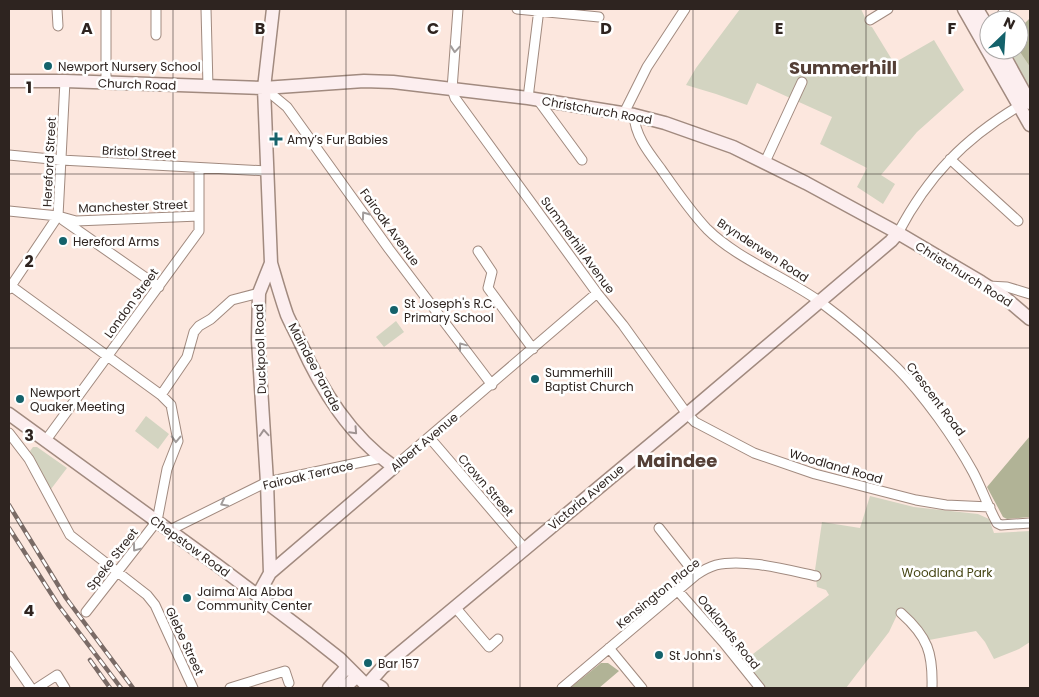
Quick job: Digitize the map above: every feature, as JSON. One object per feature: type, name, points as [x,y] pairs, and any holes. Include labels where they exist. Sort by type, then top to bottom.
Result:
[{"type":"street","points":[[57,9],[58,26]]},
{"type":"street","points":[[106,9],[106,83]]},
{"type":"street","points":[[156,9],[156,35]]},
{"type":"street","points":[[206,9],[208,87]]},
{"type":"street","name":"Duckpool Road","points":[[270,573],[267,482],[258,340],[259,293],[271,263],[264,88],[273,9]]},
{"type":"street","points":[[452,89],[458,9]]},
{"type":"street","points":[[517,9],[599,17]]},
{"type":"street","points":[[629,114],[646,67],[685,9]]},
{"type":"street","points":[[870,20],[888,9]]},
{"type":"street","points":[[964,9],[1006,72],[1025,105],[1030,125]]},
{"type":"street","points":[[539,10],[533,99],[582,160]]},
{"type":"street","points":[[1003,60],[1006,72]]},
{"type":"street","name":"Church Road","points":[[9,82],[65,81],[264,88]]},
{"type":"street","name":"Hereford Street","points":[[10,287],[58,216],[65,81]]},
{"type":"street","name":"Christchurch Road","points":[[264,88],[364,81],[393,82],[533,99],[629,114],[665,123],[733,147],[898,232],[988,286],[1030,319]]},
{"type":"street","points":[[765,162],[802,82]]},
{"type":"street","name":"Fairoak Avenue","points":[[264,88],[287,107],[389,249],[492,384]]},
{"type":"street","name":"Summerhill Avenue","points":[[452,89],[455,98],[687,414]]},
{"type":"street","points":[[898,232],[918,198],[934,176],[950,159],[980,132],[1025,105]]},
{"type":"street","name":"Brynderwen Road","points":[[629,114],[638,135],[651,155],[681,198],[708,230],[732,248],[820,302]]},
{"type":"street","name":"Bristol Street","points":[[9,155],[199,168],[267,170]]},
{"type":"street","points":[[950,159],[1018,221]]},
{"type":"street","name":"London Street","points":[[46,440],[199,231],[199,168]]},
{"type":"street","name":"Manchester Street","points":[[9,211],[58,216],[76,221],[200,216]]},
{"type":"street","points":[[58,216],[159,287]]},
{"type":"street","name":"Victoria Avenue","points":[[368,686],[382,668],[820,302],[891,242],[898,232]]},
{"type":"street","points":[[478,251],[492,272],[488,288],[533,349]]},
{"type":"street","name":"Maindee Parade","points":[[271,263],[287,315],[332,403],[352,429],[381,458]]},
{"type":"street","points":[[988,286],[1007,287],[1030,294]]},
{"type":"street","points":[[10,287],[161,395],[171,405],[178,441],[167,469],[156,521]]},
{"type":"street","points":[[161,395],[187,357],[194,332],[199,326],[211,319],[232,300],[259,293]]},
{"type":"street","name":"Albert Avenue","points":[[258,595],[270,573],[597,293]]},
{"type":"street","name":"Crescent Road","points":[[820,302],[882,354],[916,389],[969,465],[999,524],[1030,523]]},
{"type":"street","name":"Chepstow Road","points":[[9,414],[258,595],[340,658],[356,677],[368,686],[382,688]]},
{"type":"street","name":"Woodland Road","points":[[687,414],[698,424],[754,453],[815,474],[911,499],[946,505],[990,507]]},
{"type":"street","points":[[9,433],[29,459],[70,535],[118,572]]},
{"type":"street","name":"Crown Street","points":[[429,437],[525,549]]},
{"type":"street","points":[[381,458],[394,467]]},
{"type":"street","name":"Fairoak Terrace","points":[[170,530],[267,482],[381,458]]},
{"type":"street","name":"Speke Street","points":[[86,612],[156,521]]},
{"type":"street","points":[[659,528],[696,575]]},
{"type":"street","name":"Kensington Place","points":[[562,688],[696,575],[711,566],[730,563],[765,566],[816,576]]},
{"type":"street","name":"Glebe Street","points":[[118,572],[147,595],[155,604],[193,688]]},
{"type":"street","name":"Oaklands Road","points":[[678,591],[760,688]]},
{"type":"street","points":[[455,607],[489,647],[498,639]]},
{"type":"street","points":[[901,613],[917,630],[930,653],[932,688]]},
{"type":"street","points":[[609,648],[642,688]]},
{"type":"street","points":[[9,656],[31,688]]},
{"type":"street","points":[[329,688],[347,667]]},
{"type":"street","points":[[230,688],[285,671],[289,683]]},
{"type":"street","points":[[36,688],[57,675],[65,688]]},
{"type":"street","points":[[344,688],[356,677]]},
{"type":"green space","points":[[740,9],[861,9],[869,26],[872,27],[894,63],[934,40],[964,90],[917,132],[881,175],[895,184],[883,204],[857,187],[867,168],[820,144],[832,117],[757,83],[747,105],[686,85],[696,68]]},
{"type":"green space","points":[[1029,19],[1030,67],[1025,60],[1029,60]]},
{"type":"green space","points":[[1012,60],[1025,60],[1030,67],[1030,91]]},
{"type":"green space","points":[[396,321],[404,332],[384,347],[376,337]]},
{"type":"green space","points":[[146,416],[169,434],[158,449],[135,431]]},
{"type":"green space","points":[[1030,436],[1030,517],[1007,519],[1003,517],[987,487]]},
{"type":"green space","points":[[33,447],[37,447],[67,468],[51,489],[30,451]]},
{"type":"green space","name":"Woodland Park","points":[[870,496],[914,507],[978,514],[989,519],[994,533],[1030,531],[1030,642],[1019,649],[994,659],[985,642],[976,631],[924,641],[901,613],[897,615],[889,632],[846,688],[760,688],[740,664],[829,595],[826,590],[817,587],[815,570],[822,522],[860,528]]},
{"type":"green space","points":[[601,663],[608,663],[619,671],[599,688],[570,688]]},
{"type":"railway","points":[[9,505],[66,598],[133,688]]},
{"type":"railway","points":[[9,528],[59,606],[121,688]]},
{"type":"railway","points":[[90,660],[110,688]]},
{"type":"place","name":"Newport Nursery School","points":[[48,66]]},
{"type":"place","name":"Amy’s Fur Babies","points":[[276,139]]},
{"type":"place","name":"Hereford Arms","points":[[63,241]]},
{"type":"place","name":"St Joseph's R.C. Primary School","points":[[394,310]]},
{"type":"place","name":"Summerhill Baptist Church","points":[[535,379]]},
{"type":"place","name":"Newport Quaker Meeting","points":[[20,399]]},
{"type":"place","name":"Jaima Ala Abba Community Center","points":[[187,598]]},
{"type":"place","name":"St John's","points":[[659,655]]},
{"type":"place","name":"Bar 157","points":[[368,663]]},
{"type":"district","name":"Summerhill","points":[[843,67]]},
{"type":"district","name":"Maindee","points":[[677,460]]}]
